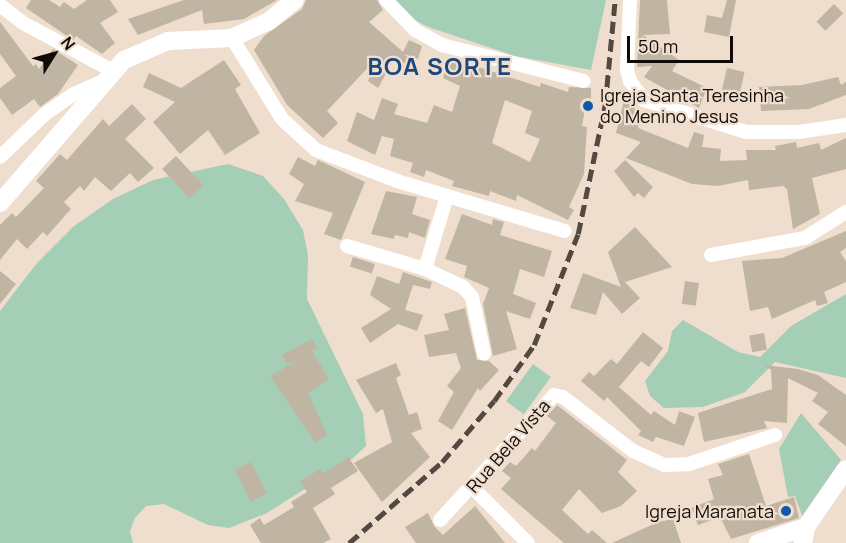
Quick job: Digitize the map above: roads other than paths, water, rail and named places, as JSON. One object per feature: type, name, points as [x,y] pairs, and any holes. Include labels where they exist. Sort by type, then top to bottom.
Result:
[{"type":"street","points":[[0,203],[109,76],[142,49],[168,41],[232,38],[269,21],[295,0]]},
{"type":"street","points":[[386,0],[415,30],[442,45],[583,81]]},
{"type":"street","points":[[630,0],[627,69],[630,81],[644,100],[746,132],[799,132],[846,125]]},
{"type":"street","points":[[0,5],[23,23],[109,76]]},
{"type":"street","points":[[232,38],[282,119],[310,146],[335,160],[565,231]]},
{"type":"street","points":[[0,157],[45,114],[74,94],[109,76]]},
{"type":"street","points":[[425,269],[447,196]]},
{"type":"street","points":[[711,255],[805,238],[824,229],[846,212]]},
{"type":"street","points":[[347,246],[425,269],[469,292],[484,354]]},
{"type":"street","name":"Rua Bela Vista","points":[[440,520],[554,394],[563,397],[633,451],[665,465],[689,464],[775,435]]},
{"type":"street","points":[[758,543],[804,535],[846,469]]},
{"type":"street","points":[[472,487],[528,543]]},
{"type":"railway","points":[[349,543],[442,462],[494,401],[534,345],[578,234],[605,105],[615,0]]},
{"type":"place","name":"Igreja Santa Teresinha do Menino Jesus","points":[[588,106]]},
{"type":"place","name":"Igreja Maranata","points":[[786,511]]},
{"type":"district","name":"BOA SORTE","points":[[440,66]]}]
